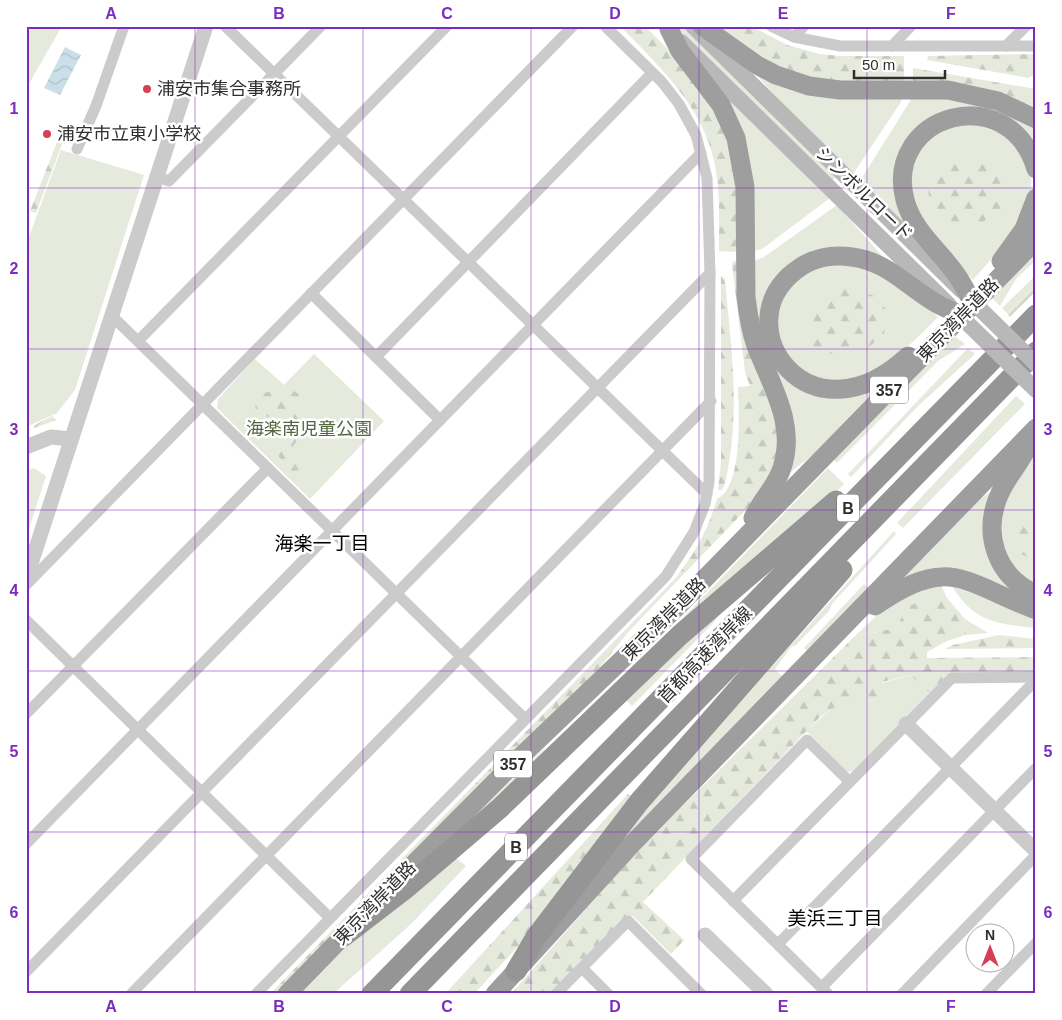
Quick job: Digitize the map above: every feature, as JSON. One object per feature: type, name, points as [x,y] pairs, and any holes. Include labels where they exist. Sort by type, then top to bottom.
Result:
[{"type":"highway","points":[[702,26],[757,66],[776,75],[809,86],[840,90],[948,90],[998,101],[1036,119]]},
{"type":"highway","points":[[667,28],[680,51],[721,106],[738,147],[745,187],[746,297],[749,318],[754,340],[779,401],[787,432],[785,457],[781,471],[757,509],[743,540]]},
{"type":"highway","points":[[971,300],[958,277],[928,242],[909,212],[903,185],[903,173],[909,154],[921,136],[939,122],[961,116],[984,116],[1004,124],[1017,134],[1027,147],[1036,169]]},
{"type":"highway","points":[[990,287],[998,264],[1016,241],[1030,218],[1036,198]]},
{"type":"highway","name":"東京湾岸道路","points":[[287,994],[509,768],[671,613],[1036,240]]},
{"type":"highway","points":[[947,331],[927,341],[888,372],[868,384],[851,389],[835,390],[810,385],[796,376],[778,356],[772,344],[770,323],[774,300],[782,285],[793,273],[806,264],[831,256],[864,259],[898,276],[934,302],[958,314]]},
{"type":"highway","name":"首都高速湾岸線","points":[[372,994],[1036,315]]},
{"type":"highway","name":"首都高速湾岸線","points":[[410,994],[1036,352]]},
{"type":"highway","points":[[344,936],[405,889],[500,808],[680,634],[931,422]]},
{"type":"highway","points":[[1036,429],[999,495],[992,531],[994,548],[1004,569],[1017,583],[1036,594]]},
{"type":"highway","points":[[495,994],[631,845],[1036,429]]},
{"type":"highway","points":[[516,971],[536,937],[639,802],[893,510],[937,454]]},
{"type":"highway","points":[[835,634],[893,593],[927,578],[953,577],[967,580],[1036,610]]},
{"type":"main road","name":"シンボルロード","points":[[692,26],[1036,364]]},
{"type":"main road","name":"シンボルロード","points":[[667,28],[1036,390]]},
{"type":"street","points":[[77,149],[96,106],[124,26]]},
{"type":"street","points":[[26,579],[70,439],[112,316],[155,176],[206,26]]},
{"type":"street","points":[[225,26],[707,494]]},
{"type":"street","points":[[155,176],[169,181],[321,26]]},
{"type":"street","points":[[138,341],[447,26]]},
{"type":"street","points":[[26,585],[573,26]]},
{"type":"street","points":[[256,994],[666,576],[694,532],[707,494],[711,401],[708,194],[701,153],[696,135],[679,104],[652,73],[605,26]]},
{"type":"street","points":[[771,26],[794,37],[840,46],[1036,46]]},
{"type":"street","points":[[794,37],[804,26]]},
{"type":"street","points":[[892,46],[911,26]]},
{"type":"street","points":[[1006,46],[1026,26]]},
{"type":"street","points":[[376,357],[652,73]]},
{"type":"street","points":[[26,844],[701,153]]},
{"type":"street","points":[[26,972],[710,273]]},
{"type":"street","points":[[311,293],[440,420]]},
{"type":"street","points":[[112,316],[525,719]]},
{"type":"street","points":[[131,994],[711,401]]},
{"type":"street","points":[[26,447],[51,437],[70,439]]},
{"type":"street","points":[[26,714],[268,468]]},
{"type":"street","points":[[26,620],[330,918]]},
{"type":"street","points":[[733,901],[952,678],[1036,679]]},
{"type":"street","points":[[778,944],[1036,679]]},
{"type":"street","points":[[906,724],[1036,851]]},
{"type":"street","points":[[850,782],[807,740],[690,859],[825,991],[1036,768]]},
{"type":"street","points":[[902,994],[1036,856]]},
{"type":"street","points":[[556,994],[628,921],[701,994]]},
{"type":"street","points":[[705,935],[765,994]]},
{"type":"street","points":[[986,994],[1036,943]]},
{"type":"street","points":[[582,968],[608,994]]},
{"type":"green space","points":[[26,26],[62,26],[26,89]]},
{"type":"green space","points":[[620,26],[645,26],[687,69],[705,91],[734,150],[740,252],[719,251],[719,205],[713,155],[695,113],[668,76]]},
{"type":"green space","points":[[675,26],[684,26],[836,177],[832,181]]},
{"type":"green space","points":[[716,26],[751,26],[787,45],[820,54],[904,56],[904,80],[902,83],[819,81],[778,70]]},
{"type":"green space","points":[[1036,54],[1036,73],[1029,78],[927,60],[928,56]]},
{"type":"green space","points":[[913,68],[1036,89],[1036,111],[913,82]]},
{"type":"green space","points":[[755,73],[902,95],[901,102],[853,174],[778,99]]},
{"type":"green space","points":[[722,94],[830,198],[762,249],[750,252]]},
{"type":"green space","points":[[949,95],[1036,123],[1036,149],[1011,119],[985,107],[957,108],[931,118],[910,137],[909,229],[860,181],[912,98]]},
{"type":"green space","points":[[962,120],[1013,137],[1031,176],[1031,190],[1021,218],[1002,245],[973,280],[932,237],[912,200],[911,167],[920,145]]},
{"type":"green space","points":[[59,137],[64,139],[36,213],[30,211]]},
{"type":"green space","points":[[61,150],[144,175],[75,390],[57,413],[26,427],[26,245]]},
{"type":"green space","points":[[968,160],[994,167],[1007,182],[1004,207],[983,222],[946,225],[930,216],[928,182],[937,170]]},
{"type":"green space","points":[[837,205],[882,256],[881,258],[844,248],[767,296],[791,380],[888,380],[813,455],[785,476],[760,338],[751,262],[764,257]]},
{"type":"green space","points":[[1036,250],[1036,260],[1016,279],[1000,306],[990,296]]},
{"type":"green space","points":[[734,261],[739,261],[777,408],[777,461],[757,498],[630,630],[596,672],[477,787],[275,994],[270,994],[674,580],[694,552],[705,532],[717,499],[725,492],[731,480],[738,448],[738,387],[750,386],[745,372],[732,264]]},
{"type":"green space","points":[[825,263],[865,265],[925,305],[938,317],[915,340],[886,364],[866,376],[848,381],[814,379],[785,354],[775,324],[788,285]]},
{"type":"green space","points":[[1036,275],[1036,284],[1007,313],[1002,308]]},
{"type":"green space","points":[[721,276],[725,279],[733,368],[734,412],[727,474],[722,490],[718,490],[721,462]]},
{"type":"green space","points":[[1036,284],[1036,291],[1010,317],[1007,313]]},
{"type":"green space","points":[[847,285],[874,296],[887,310],[884,335],[863,351],[826,354],[810,344],[808,311]]},
{"type":"green space","points":[[953,335],[965,344],[938,361],[837,463],[833,459]]},
{"type":"green space","points":[[968,348],[975,354],[918,406],[851,477],[848,474]]},
{"type":"green space","name":"海楽南児童公園","points":[[314,354],[384,421],[310,499],[217,408],[218,399],[255,359],[284,385]]},
{"type":"green space","points":[[290,389],[299,394],[307,427],[293,446],[305,456],[302,470],[291,471],[273,450],[274,430],[278,417],[255,416],[256,394]]},
{"type":"green space","points":[[1016,396],[1025,404],[903,528],[897,523]]},
{"type":"green space","points":[[52,416],[56,420],[35,428],[33,426]]},
{"type":"green space","points":[[1036,449],[1036,586],[1017,575],[997,539],[1008,484]]},
{"type":"green space","points":[[34,468],[46,476],[26,538],[26,471]]},
{"type":"green space","points":[[828,468],[844,484],[809,518],[638,664]]},
{"type":"green space","points":[[990,492],[992,493],[985,523],[1025,595],[976,575],[947,570],[931,570],[895,581],[972,504]]},
{"type":"green space","points":[[1036,505],[1036,561],[1034,561],[1018,552],[1016,518]]},
{"type":"green space","points":[[894,531],[896,534],[832,604],[829,611],[796,645],[791,647],[775,669],[783,677],[595,873],[644,808]]},
{"type":"green space","points":[[939,581],[947,598],[928,599],[916,604],[906,613],[895,628],[854,637],[892,601]]},
{"type":"green space","points":[[950,582],[1036,615],[1036,628],[996,622],[976,613],[958,595]]},
{"type":"green space","points":[[864,584],[869,589],[808,652],[804,648]]},
{"type":"green space","points":[[927,598],[947,598],[965,619],[966,635],[947,641],[927,652],[927,658],[1036,657],[1036,672],[950,673],[930,693],[910,675],[882,682],[882,694],[872,702],[857,700],[844,702],[832,709],[820,717],[643,902],[684,940],[671,954],[633,916],[629,917],[555,994],[511,994],[637,851],[854,637],[895,628],[909,606]]},
{"type":"green space","points":[[716,618],[632,706],[626,700],[678,648]]},
{"type":"green space","points":[[965,619],[988,633],[966,635]]},
{"type":"green space","points":[[999,635],[1036,639],[1036,648],[945,649],[953,645]]},
{"type":"green space","points":[[911,675],[930,693],[853,771],[847,772],[806,731],[852,691]]},
{"type":"green space","points":[[544,749],[511,787],[456,832]]},
{"type":"green space","points":[[628,794],[635,799],[544,918],[474,994],[445,994]]},
{"type":"green space","points":[[453,856],[466,866],[412,923],[333,994],[298,994],[332,958]]},
{"type":"water","points":[[65,47],[81,55],[60,95],[44,88]]},
{"type":"place","name":"浦安市集合事務所","points":[[147,89]]},
{"type":"place","name":"浦安市立東小学校","points":[[47,134]]},
{"type":"district","name":"海楽一丁目","points":[[322,543]]},
{"type":"district","name":"美浜三丁目","points":[[835,918]]}]
